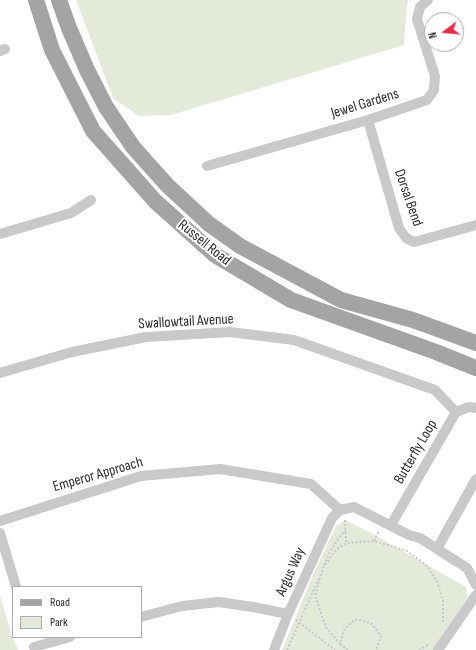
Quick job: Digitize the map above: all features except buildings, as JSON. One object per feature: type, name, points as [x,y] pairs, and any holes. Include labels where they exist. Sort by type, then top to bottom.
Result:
[{"type":"main road","name":"Russell Road","points":[[36,0],[52,50],[93,131],[155,202],[215,255],[291,300],[436,352],[476,368]]},
{"type":"main road","name":"Russell Road","points":[[59,0],[81,56],[106,107],[134,147],[167,185],[209,224],[240,246],[341,300],[413,320],[476,343]]},
{"type":"street","name":"Jewel Gardens","points":[[207,166],[368,120],[427,100],[434,90],[435,76],[417,19],[420,7],[428,0]]},
{"type":"street","name":"Dorsal Bend","points":[[368,120],[399,228],[406,238],[414,242],[476,225]]},
{"type":"street","points":[[0,234],[71,213],[91,200]]},
{"type":"street","name":"Swallowtail Avenue","points":[[0,373],[72,352],[146,337],[230,332],[294,340],[435,390],[456,412]]},
{"type":"street","name":"Butterfly Loop","points":[[391,525],[456,412],[469,407],[476,408]]},
{"type":"street","name":"Emperor Approach","points":[[0,521],[141,476],[220,469],[311,484],[342,510]]},
{"type":"street","points":[[438,548],[476,479]]},
{"type":"street","points":[[342,510],[354,507],[420,538],[438,548],[467,568],[474,581]]},
{"type":"street","name":"Argus Way","points":[[274,650],[288,614],[332,518],[342,510]]},
{"type":"street","points":[[0,533],[16,586]]},
{"type":"street","points":[[409,534],[419,546],[474,581]]},
{"type":"street","points":[[436,645],[476,595]]},
{"type":"street","points":[[142,617],[182,606],[220,602],[288,614]]},
{"type":"street","points":[[33,645],[65,638]]},
{"type":"path","points":[[342,510],[346,530],[346,543]]},
{"type":"path","points":[[287,650],[331,550],[340,535],[346,530]]},
{"type":"path","points":[[348,650],[340,644],[326,627],[315,596],[323,568],[337,549],[346,543],[374,541],[407,551],[426,565],[437,581],[443,601],[442,628]]},
{"type":"path","points":[[288,614],[335,650]]},
{"type":"path","points":[[340,644],[344,630],[354,620],[361,620],[372,624],[381,636],[376,650]]},
{"type":"path","points":[[419,650],[436,645]]},
{"type":"green space","points":[[76,0],[408,0],[404,45],[171,115],[139,116],[113,98]]},
{"type":"green space","points":[[345,520],[371,533],[466,587],[468,597],[435,650],[282,650],[313,575],[336,526]]},
{"type":"green space","points":[[0,596],[12,638],[18,650],[0,650]]}]
